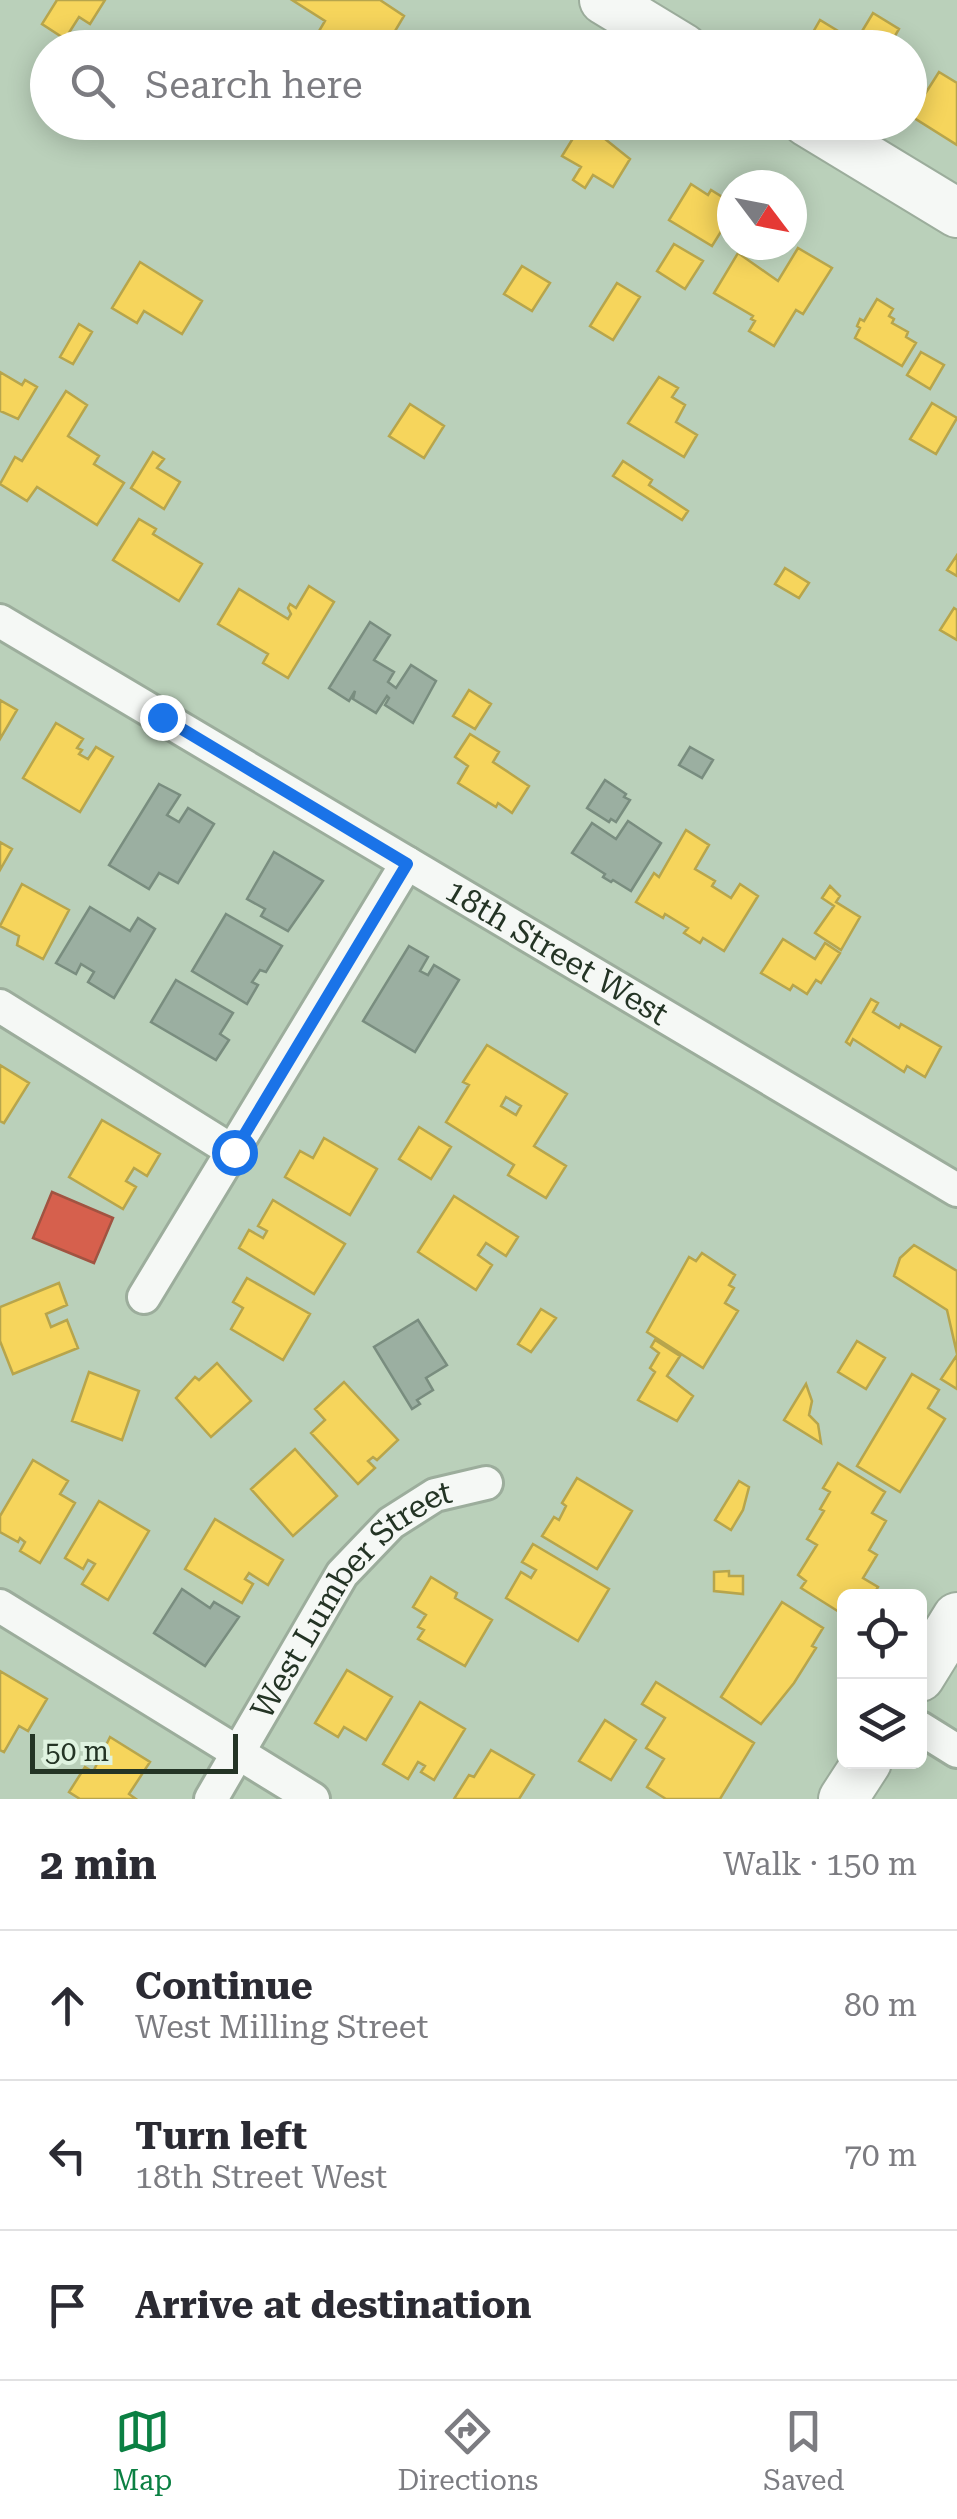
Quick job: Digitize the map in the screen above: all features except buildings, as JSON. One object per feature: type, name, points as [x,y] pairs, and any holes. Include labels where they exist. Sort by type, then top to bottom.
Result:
[{"type":"main road","points":[[604,0],[653,30]]},
{"type":"main road","points":[[837,140],[957,213]]},
{"type":"main road","points":[[927,1666],[957,1617]]},
{"type":"main road","points":[[844,1799],[863,1769]]},
{"type":"street","name":"18th Street West","points":[[0,620],[957,1190]]},
{"type":"street","points":[[144,1297],[407,864]]},
{"type":"street","points":[[0,1006],[234,1152]]},
{"type":"street","name":"West Lumber Street","points":[[211,1799],[342,1574],[391,1523],[435,1494],[486,1483]]},
{"type":"street","points":[[0,1606],[313,1799]]},
{"type":"street","points":[[927,1732],[957,1751]]},
{"type":"route","points":[[162,717],[407,864],[234,1152]]}]
